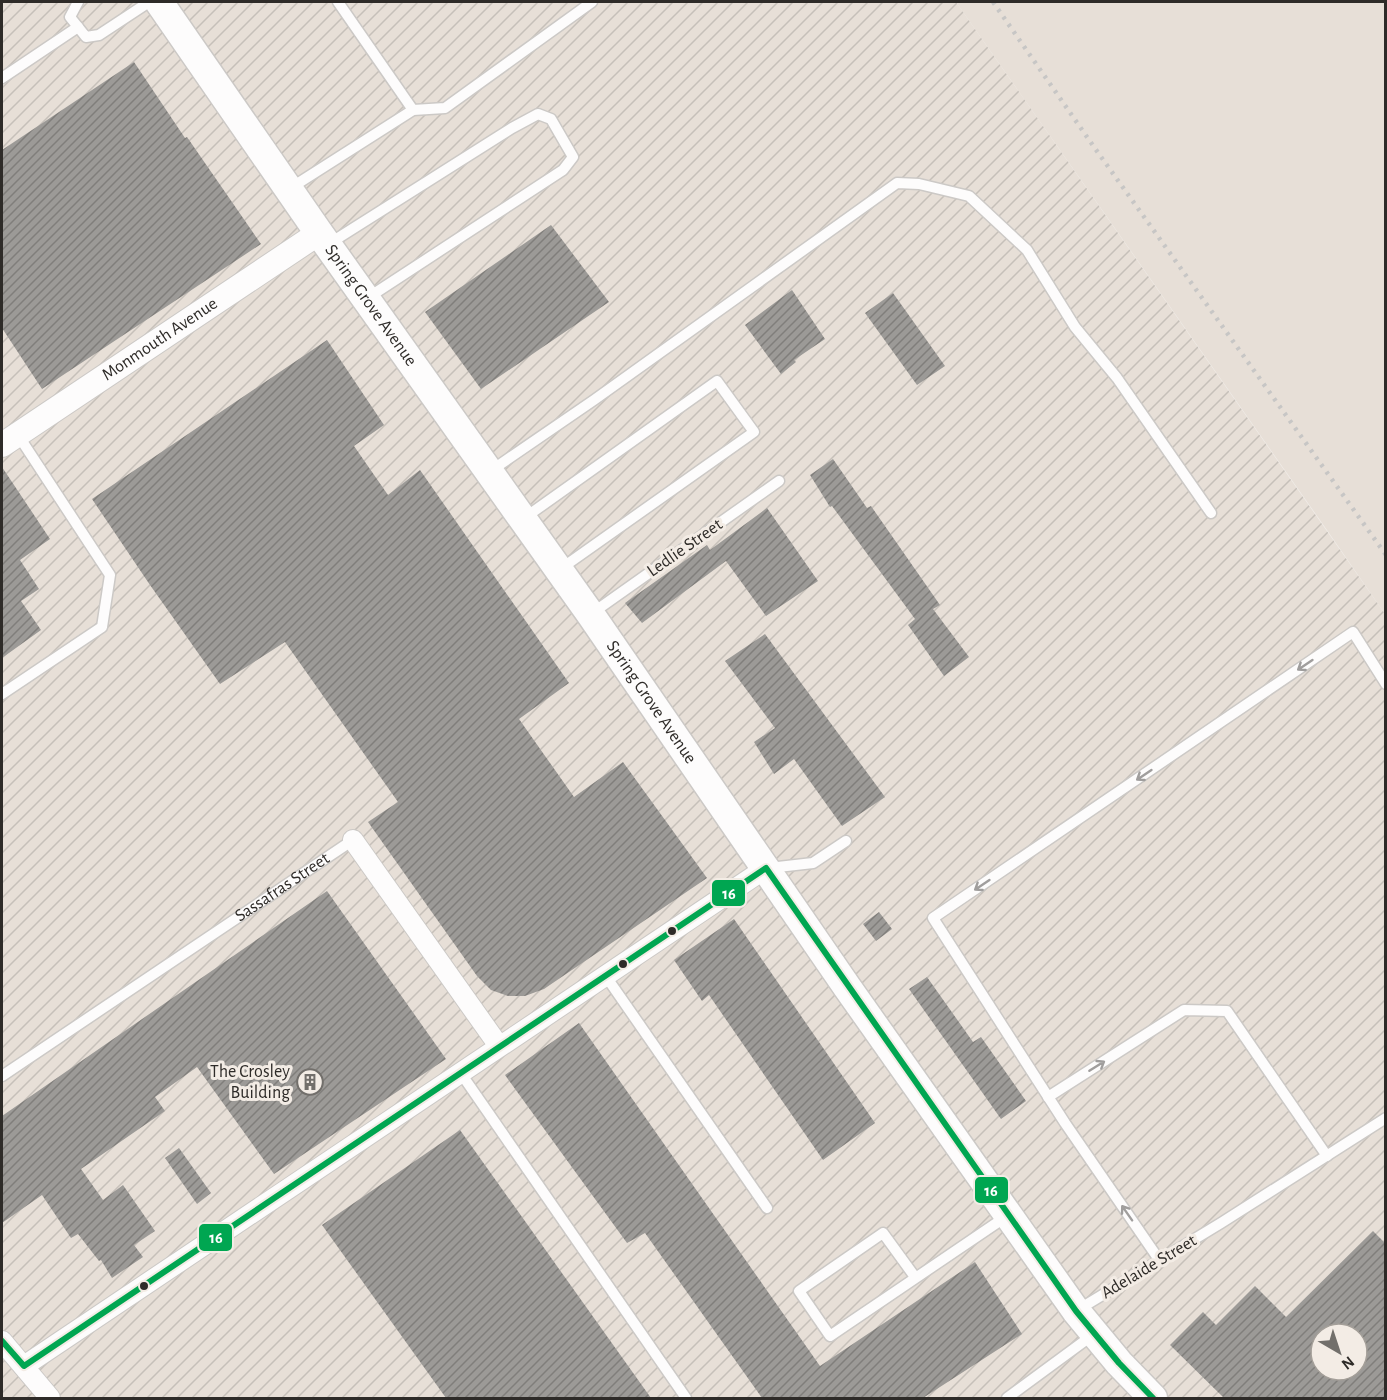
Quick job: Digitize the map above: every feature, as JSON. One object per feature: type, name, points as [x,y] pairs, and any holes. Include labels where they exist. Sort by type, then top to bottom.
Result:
[{"type":"main road","name":"Spring Grove Avenue","points":[[159,2],[323,239],[591,615],[1076,1311],[1119,1363],[1152,1398]]},
{"type":"street","name":"Monmouth Avenue","points":[[10,440],[323,239]]},
{"type":"street","name":"Sassafras Street","points":[[353,840],[500,1046]]},
{"type":"street","points":[[24,1366],[766,868]]},
{"type":"street","points":[[2,1341],[50,1398]]},
{"type":"lane","points":[[78,2],[70,17],[86,37],[99,35],[149,2]]},
{"type":"lane","points":[[338,2],[413,110]]},
{"type":"lane","points":[[289,190],[413,110],[445,108],[592,2]]},
{"type":"lane","points":[[2,78],[78,27]]},
{"type":"lane","points":[[323,239],[538,114],[551,119],[573,157],[563,170],[366,300]]},
{"type":"lane","points":[[489,473],[897,183],[908,183],[969,196],[1027,250],[1075,327],[1117,378],[1211,513]]},
{"type":"lane","points":[[522,520],[717,381],[748,423],[754,432],[558,570]]},
{"type":"lane","points":[[2,694],[102,627],[110,575],[10,440]]},
{"type":"lane","name":"Ledlie Street","points":[[591,615],[779,481]]},
{"type":"lane","points":[[1160,1261],[1048,1097],[933,918],[1353,632],[1386,684]]},
{"type":"lane","name":"Sassafras Street","points":[[2,1076],[353,840]]},
{"type":"lane","points":[[766,868],[813,863],[846,841]]},
{"type":"lane","points":[[605,975],[767,1208]]},
{"type":"lane","points":[[1048,1097],[1184,1010],[1227,1011],[1327,1156]]},
{"type":"lane","points":[[460,1072],[686,1398]]},
{"type":"lane","name":"Adelaide Street","points":[[1076,1311],[1160,1261],[1386,1118]]},
{"type":"lane","points":[[915,1277],[883,1233],[799,1291],[830,1336],[1010,1214]]},
{"type":"lane","points":[[1007,1398],[1094,1333]]},
{"type":"shaded area","points":[[2,2],[956,2],[1385,614],[1385,1398],[2,1398]]},
{"type":"shaded area","points":[[956,2],[1385,2],[1385,614],[1327,530]]},
{"type":"building","points":[[134,62],[261,244],[42,389],[2,328],[2,150]]},
{"type":"building","points":[[551,225],[609,302],[481,389],[425,312]]},
{"type":"building","points":[[792,290],[825,339],[794,360],[796,362],[781,374],[745,325]]},
{"type":"building","points":[[893,293],[945,366],[917,385],[865,313]]},
{"type":"building","points":[[327,340],[384,425],[354,446],[388,495],[420,470],[569,683],[519,719],[574,797],[623,762],[707,878],[544,989],[525,996],[508,996],[491,990],[477,976],[368,822],[398,802],[285,642],[220,684],[92,499]]},
{"type":"building","points":[[833,459],[867,508],[871,506],[940,605],[933,609],[969,657],[944,676],[908,625],[915,619],[832,506],[830,507],[810,475]]},
{"type":"building","points":[[2,467],[50,539],[20,560],[39,589],[21,601],[41,630],[2,658]]},
{"type":"building","points":[[767,508],[818,581],[766,616],[726,561],[642,623],[625,603],[707,545],[710,550]]},
{"type":"building","points":[[765,634],[885,797],[842,826],[794,759],[774,774],[754,742],[775,728],[725,661]]},
{"type":"building","name":"The Crosley Building","points":[[327,891],[446,1059],[274,1174],[197,1067],[155,1097],[165,1111],[81,1169],[103,1200],[123,1185],[155,1231],[134,1245],[143,1257],[112,1278],[101,1260],[99,1261],[78,1234],[71,1238],[42,1195],[2,1223],[2,1116]]},
{"type":"building","points":[[879,912],[892,929],[876,941],[863,924]]},
{"type":"building","points":[[734,919],[875,1123],[823,1160],[709,995],[702,1001],[674,960]]},
{"type":"building","points":[[927,977],[973,1042],[981,1037],[1026,1101],[1001,1119],[909,989]]},
{"type":"building","points":[[579,1023],[820,1366],[975,1262],[1022,1334],[923,1398],[762,1398],[645,1233],[627,1243],[505,1075]]},
{"type":"building","points":[[460,1130],[651,1398],[446,1398],[322,1225]]},
{"type":"building","points":[[179,1148],[211,1193],[197,1204],[165,1158]]},
{"type":"building","points":[[1373,1231],[1386,1244],[1386,1398],[1224,1398],[1170,1345],[1203,1312],[1216,1325],[1255,1286],[1286,1317]]},
{"type":"railway","points":[[993,2],[1386,555]]},
{"type":"transit line","name":"16","points":[[2,1341],[24,1366],[766,868],[1076,1311],[1119,1363],[1153,1398]]},
{"type":"place","name":"The Crosley Building","points":[[310,1082]]}]
